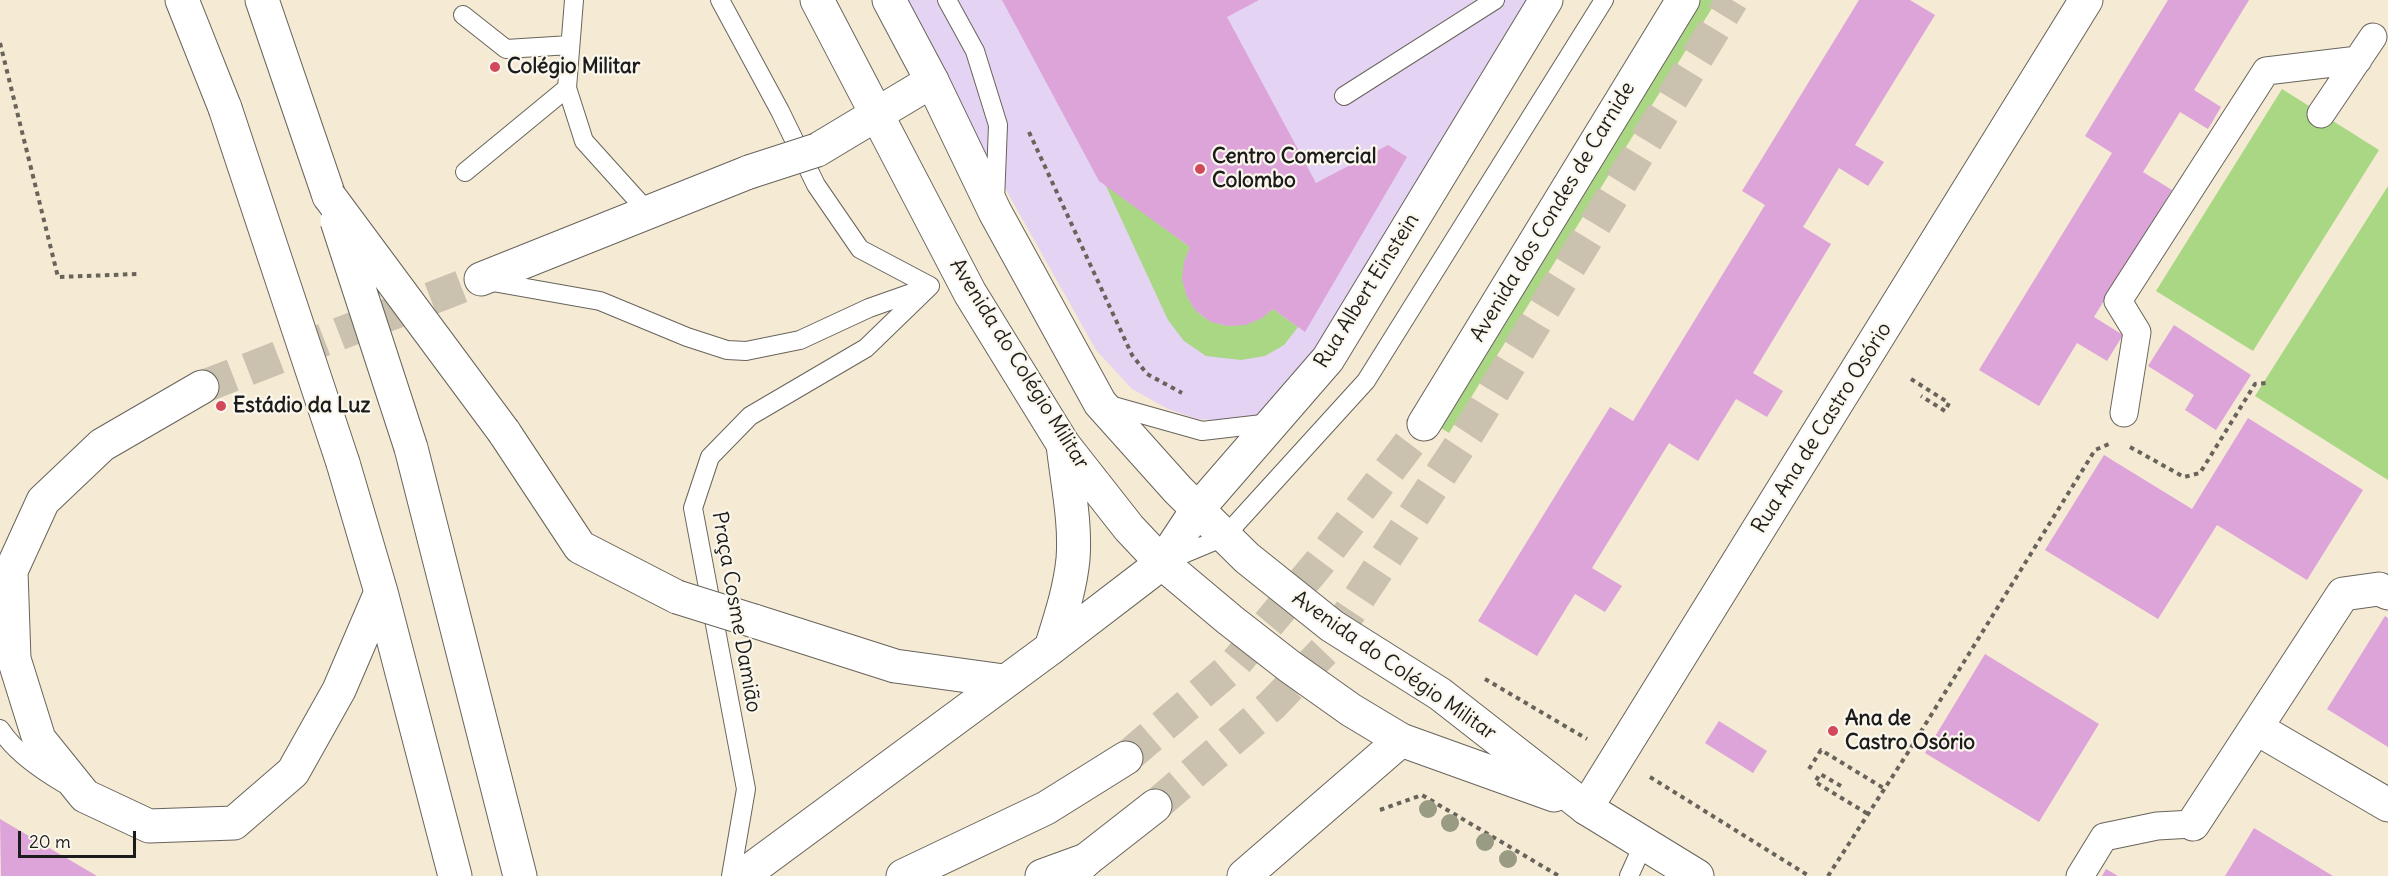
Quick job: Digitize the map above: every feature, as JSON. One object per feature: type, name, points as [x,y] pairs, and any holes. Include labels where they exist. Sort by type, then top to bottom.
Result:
[{"type":"main road","points":[[182,0],[225,108],[343,463],[381,592],[455,876]]},
{"type":"main road","points":[[262,0],[411,448],[520,876]]},
{"type":"main road","name":"Avenida do Colégio Militar","points":[[817,0],[970,293],[1063,444],[1129,528],[1162,563],[1289,666],[1351,710],[1401,740],[1534,786],[1586,808]]},
{"type":"main road","name":"Avenida do Colégio Militar","points":[[889,0],[932,81],[995,212],[1100,403],[1197,510],[1224,537],[1332,627],[1440,694],[1586,808],[1697,876]]},
{"type":"main road","name":"Rua Albert Einstein","points":[[742,876],[1051,648],[1162,563],[1197,510],[1328,359],[1546,0]]},
{"type":"main road","name":"Avenida dos Condes de Carnide","points":[[1424,424],[1683,0]]},
{"type":"main road","name":"Rua Ana de Castro Osório","points":[[2057,48],[2060,30],[2058,0]]},
{"type":"main road","name":"Rua Ana de Castro Osório","points":[[1586,808],[2085,0]]},
{"type":"main road","points":[[481,279],[749,172],[817,150],[932,81]]},
{"type":"main road","points":[[329,196],[504,432],[580,547],[677,597],[895,666],[1004,681]]},
{"type":"main road","points":[[202,387],[102,445],[43,501],[11,571],[14,659],[39,739],[85,796],[149,826],[234,823],[293,772],[339,690],[381,592]]},
{"type":"main road","points":[[1051,648],[1066,600],[1073,558],[1072,523],[1063,444]]},
{"type":"main road","points":[[2193,824],[2343,594],[2379,589],[2388,593]]},
{"type":"main road","points":[[2256,728],[2388,805]]},
{"type":"main road","points":[[1244,876],[1401,740]]},
{"type":"main road","points":[[903,876],[1046,808],[1126,758]]},
{"type":"main road","points":[[1042,876],[1078,868],[1155,806]]},
{"type":"street","points":[[2321,114],[2373,37]]},
{"type":"street","points":[[2124,413],[2137,332],[2118,301],[2266,71],[2358,60]]},
{"type":"street","points":[[2080,876],[2104,837],[2157,826],[2193,824]]},
{"type":"lane","points":[[574,0],[567,88],[584,141],[648,212]]},
{"type":"lane","points":[[720,0],[780,111],[816,185],[860,249],[930,286]]},
{"type":"lane","points":[[947,0],[975,51],[998,125],[995,212]]},
{"type":"lane","points":[[1344,96],[1496,0]]},
{"type":"lane","points":[[1162,563],[1224,537],[1366,381],[1604,0]]},
{"type":"lane","points":[[463,15],[506,49],[570,45]]},
{"type":"lane","points":[[465,172],[567,88]]},
{"type":"lane","points":[[481,279],[600,301],[687,337],[727,350],[746,351],[800,340],[869,308],[930,286]]},
{"type":"lane","name":"Praça Cosme Damião","points":[[730,876],[746,789],[693,508],[710,457],[750,416],[866,348],[930,286]]},
{"type":"lane","points":[[1100,403],[1202,430],[1271,423]]},
{"type":"lane","points":[[0,729],[8,741],[45,772],[85,796]]},
{"type":"lane","points":[[1629,876],[1644,843]]},
{"type":"path","points":[[0,43],[58,277],[137,274]]},
{"type":"path","points":[[1024,122],[1132,355],[1147,374],[1208,406],[1202,430]]},
{"type":"path","points":[[1911,379],[1949,403],[1945,411],[1921,396]]},
{"type":"path","points":[[2127,446],[2184,477],[2200,473],[2255,384],[2266,383]]},
{"type":"path","points":[[1828,876],[1885,789],[2095,450],[2117,441]]},
{"type":"path","points":[[1485,678],[1809,876]]},
{"type":"path","points":[[1809,769],[1821,750],[1885,789]]},
{"type":"path","points":[[1841,786],[1820,774],[1815,782],[1868,814]]},
{"type":"path","points":[[1370,813],[1422,795],[1559,876]]},
{"type":"shaded area","points":[[904,0],[1543,0],[1324,356],[1260,417],[1229,421],[1197,419],[1168,409],[1132,389],[1096,350],[982,147]]},
{"type":"green space","points":[[1679,0],[1717,0],[1449,433],[1422,416]]},
{"type":"green space","points":[[2282,89],[2379,150],[2253,351],[2156,291]]},
{"type":"green space","points":[[1105,184],[1190,247],[1184,269],[1185,288],[1191,304],[1203,316],[1218,324],[1236,325],[1254,321],[1273,309],[1298,327],[1284,345],[1265,356],[1241,360],[1206,356],[1184,341],[1168,320]]},
{"type":"green space","points":[[2388,186],[2388,480],[2255,396]]},
{"type":"building","name":"Centro Comercial Colombo","points":[[1002,0],[1259,0],[1227,17],[1316,183],[1388,145],[1407,157],[1305,332],[1273,309],[1262,318],[1246,325],[1228,326],[1211,322],[1196,311],[1187,297],[1182,279],[1184,262],[1190,247],[1099,181]]},
{"type":"building","points":[[1859,0],[1910,0],[1935,15],[1855,145],[1884,162],[1868,186],[1839,168],[1803,227],[1831,244],[1753,373],[1783,391],[1767,417],[1736,399],[1698,461],[1669,443],[1592,568],[1622,586],[1605,612],[1575,594],[1537,656],[1478,621],[1610,407],[1633,421],[1765,205],[1742,191]]},
{"type":"building","points":[[2168,0],[2249,0],[2194,90],[2221,107],[2208,129],[2180,112],[2143,172],[2172,190],[2094,317],[2123,335],[2107,361],[2077,343],[2039,406],[1979,370],[2112,153],[2085,136]]},
{"type":"building","points":[[2174,325],[2251,375],[2216,430],[2185,410],[2194,395],[2148,366]]},
{"type":"building","points":[[2248,418],[2363,490],[2307,580],[2217,525],[2158,619],[2045,550],[2104,455],[2192,509]]},
{"type":"building","points":[[2385,616],[2388,618],[2388,747],[2327,709]]},
{"type":"building","points":[[1985,654],[2099,724],[2039,822],[1925,753]]},
{"type":"building","points":[[1719,721],[1767,751],[1753,773],[1705,743]]},
{"type":"building","points":[[0,819],[97,876],[1,876]]},
{"type":"building","points":[[2254,828],[2333,876],[2225,876]]},
{"type":"building","points":[[2106,869],[2118,876],[2102,876]]},
{"type":"tunnel","points":[[1155,806],[1272,705],[1324,651],[1470,430],[1732,0]]},
{"type":"tunnel","points":[[202,387],[481,279]]},
{"type":"tunnel","points":[[1126,758],[1234,665],[1319,563],[1424,424]]},
{"type":"place","name":"Colégio Militar","points":[[495,67]]},
{"type":"place","name":"Centro Comercial Colombo","points":[[1200,169]]},
{"type":"place","name":"Estádio da Luz","points":[[221,406]]},
{"type":"place","name":"Ana de Castro Osório","points":[[1833,731]]}]
